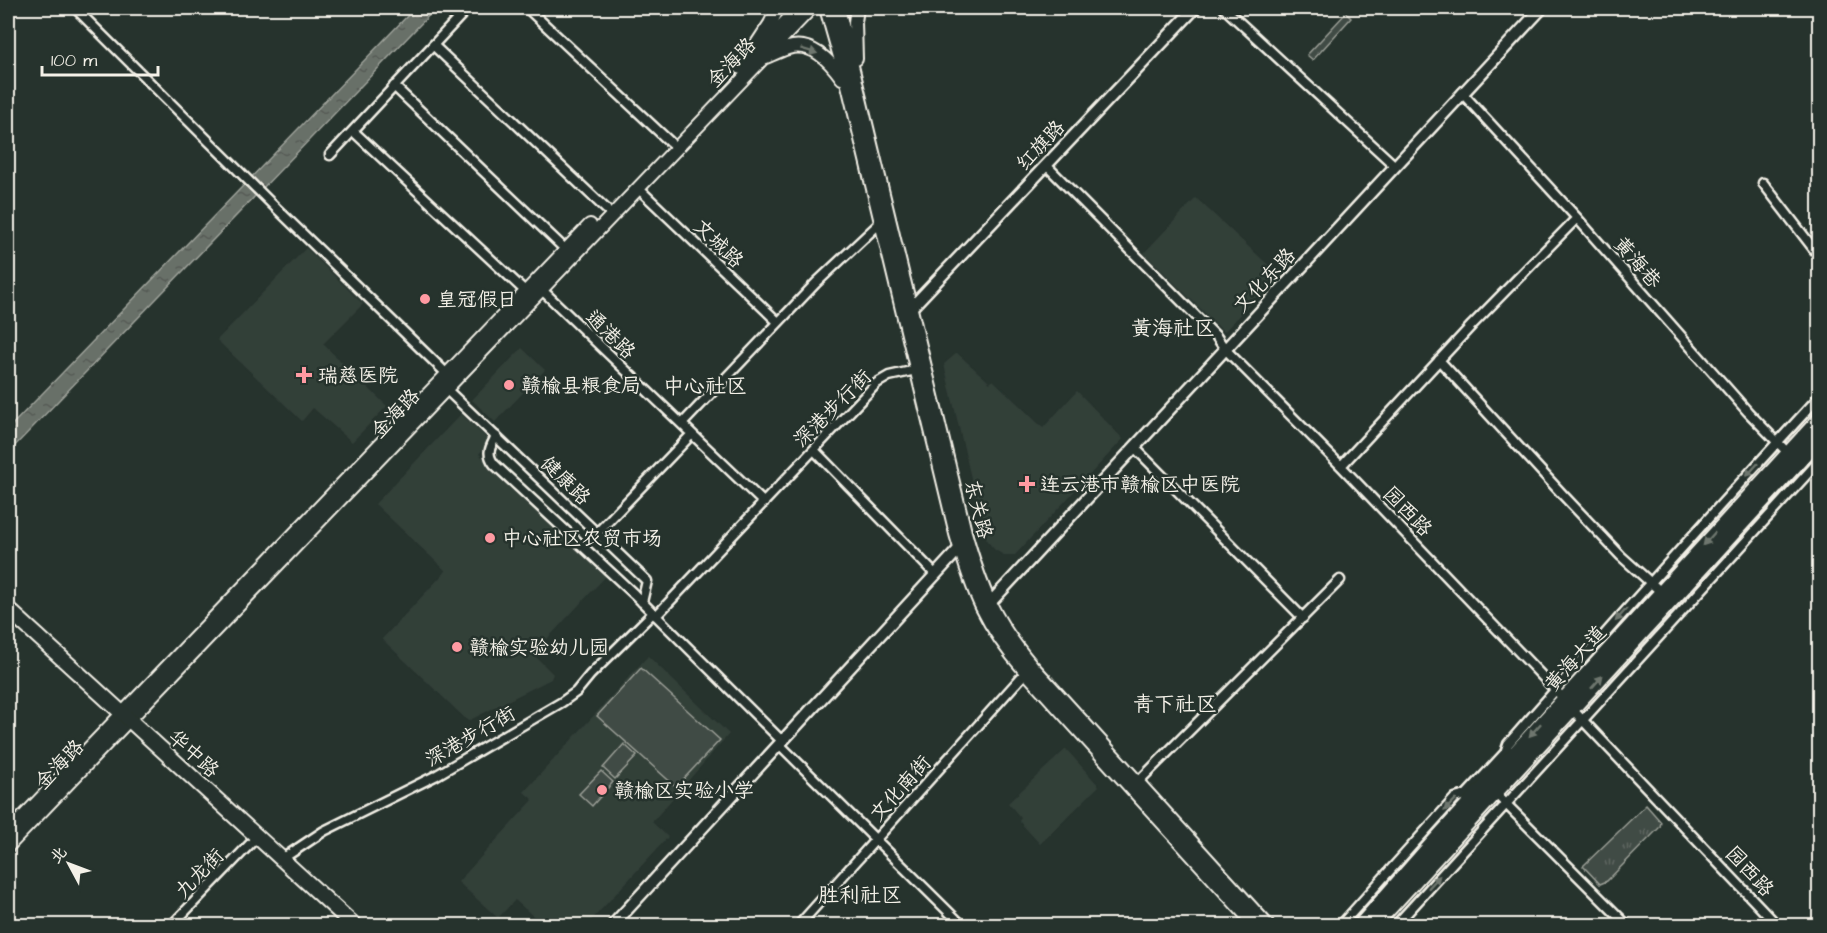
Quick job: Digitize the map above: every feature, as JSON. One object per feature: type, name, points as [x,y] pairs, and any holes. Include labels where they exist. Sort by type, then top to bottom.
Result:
[{"type":"main road","points":[[741,68],[778,8]]},
{"type":"main road","name":"金海路","points":[[8,846],[122,720],[447,374],[799,8]]},
{"type":"main road","name":"金海路","points":[[8,833],[446,389],[812,8]]},
{"type":"main road","name":"东关路","points":[[826,8],[852,85],[911,308],[965,532],[989,604],[1014,644],[1268,926]]},
{"type":"main road","name":"东关路","points":[[838,8],[881,222],[916,370],[960,548],[972,586],[986,617],[1002,644],[1026,672],[1256,926]]},
{"type":"main road","points":[[852,85],[857,8]]},
{"type":"main road","points":[[760,60],[789,47],[807,48],[823,55],[852,85]]},
{"type":"main road","name":"黄海大道","points":[[1360,926],[1820,419]]},
{"type":"main road","name":"黄海大道","points":[[1373,926],[1495,793],[1564,699],[1820,438]]},
{"type":"main road","name":"华中路","points":[[8,609],[251,843],[342,926]]},
{"type":"main road","name":"华中路","points":[[8,621],[282,859],[355,926]]},
{"type":"street","points":[[75,8],[447,374]]},
{"type":"street","points":[[330,155],[468,8]]},
{"type":"street","points":[[527,8],[670,142]]},
{"type":"street","name":"红旗路","points":[[911,308],[1195,8]]},
{"type":"street","points":[[1224,8],[1395,166]]},
{"type":"street","name":"文化东路","points":[[989,604],[1542,8]]},
{"type":"street","points":[[433,45],[606,208]]},
{"type":"street","points":[[394,86],[566,250]]},
{"type":"street","name":"黄海巷","points":[[1462,93],[1577,218],[1748,412],[1788,453]]},
{"type":"street","points":[[353,131],[526,292]]},
{"type":"street","name":"园西路","points":[[1046,165],[1216,336],[1225,349],[1341,466],[1778,926]]},
{"type":"street","points":[[1763,183],[1820,257]]},
{"type":"street","name":"文城路","points":[[638,188],[778,322]]},
{"type":"street","points":[[1341,466],[1439,360],[1577,218]]},
{"type":"street","points":[[682,424],[816,283],[881,222]]},
{"type":"street","name":"通港路","points":[[540,290],[764,503]]},
{"type":"street","points":[[1439,360],[1621,556],[1661,592]]},
{"type":"street","name":"深港步行街","points":[[282,859],[324,831],[435,776],[576,692],[590,675],[654,615],[764,503],[882,378],[916,370]]},
{"type":"street","name":"健康路","points":[[446,389],[647,581],[642,602]]},
{"type":"street","points":[[1340,926],[1455,798],[1466,795],[1505,753],[1508,744],[1564,699],[1650,582],[1820,396]]},
{"type":"street","points":[[597,533],[692,434]]},
{"type":"street","points":[[496,436],[489,450],[489,456],[494,464],[642,602],[963,926]]},
{"type":"street","points":[[1134,447],[1303,618]]},
{"type":"street","points":[[814,450],[935,574]]},
{"type":"street","points":[[1395,926],[1820,460]]},
{"type":"street","points":[[612,926],[960,548]]},
{"type":"street","points":[[1137,783],[1340,580]]},
{"type":"street","name":"文化南街","points":[[798,926],[1026,672]]},
{"type":"street","points":[[1495,793],[1628,926]]},
{"type":"street","name":"九龙街","points":[[171,926],[251,843]]},
{"type":"shaded area","points":[[1196,198],[1278,274],[1224,332],[1144,253]]},
{"type":"shaded area","name":"瑞慈医院","points":[[306,248],[363,304],[323,344],[387,406],[352,442],[313,408],[302,421],[217,340]]},
{"type":"shaded area","name":"赣榆县粮食局","points":[[522,348],[545,370],[495,422],[472,400]]},
{"type":"shaded area","name":"连云港市赣榆区中医院","points":[[957,353],[990,383],[993,380],[1043,428],[1077,391],[1123,439],[1015,555],[1004,555],[995,550],[987,541],[983,529],[944,364]]},
{"type":"shaded area","name":"中心社区农贸市场","points":[[461,414],[490,441],[479,454],[608,574],[533,654],[553,674],[551,679],[468,721],[382,639],[446,571],[375,504]]},
{"type":"shaded area","name":"赣榆区实验小学","points":[[648,656],[729,734],[652,822],[668,837],[587,925],[543,925],[515,900],[498,918],[458,882],[533,800],[524,792]]},
{"type":"shaded area","points":[[1066,749],[1099,786],[1040,844],[1019,821],[1021,818],[1008,803]]},
{"type":"green space","points":[[1346,13],[1351,18],[1313,60],[1307,55]]},
{"type":"green space","points":[[641,668],[720,740],[676,787],[597,716]]},
{"type":"green space","points":[[624,744],[637,756],[615,779],[603,768]]},
{"type":"green space","points":[[601,771],[613,782],[592,806],[579,794]]},
{"type":"green space","points":[[1646,805],[1661,822],[1660,827],[1607,881],[1600,884],[1583,866]]},
{"type":"water","points":[[415,8],[436,8],[8,453],[8,429]]},
{"type":"place","name":"皇冠假日","points":[[425,299]]},
{"type":"place","name":"瑞慈医院","points":[[304,375]]},
{"type":"place","name":"赣榆县粮食局","points":[[509,385]]},
{"type":"place","name":"连云港市赣榆区中医院","points":[[1027,484]]},
{"type":"place","name":"中心社区农贸市场","points":[[490,538]]},
{"type":"place","name":"赣榆实验幼儿园","points":[[457,647]]},
{"type":"place","name":"赣榆区实验小学","points":[[602,790]]},
{"type":"district","name":"黄海社区","points":[[1173,328]]},
{"type":"district","name":"中心社区","points":[[705,386]]},
{"type":"district","name":"青下社区","points":[[1175,704]]},
{"type":"district","name":"胜利社区","points":[[860,895]]}]
